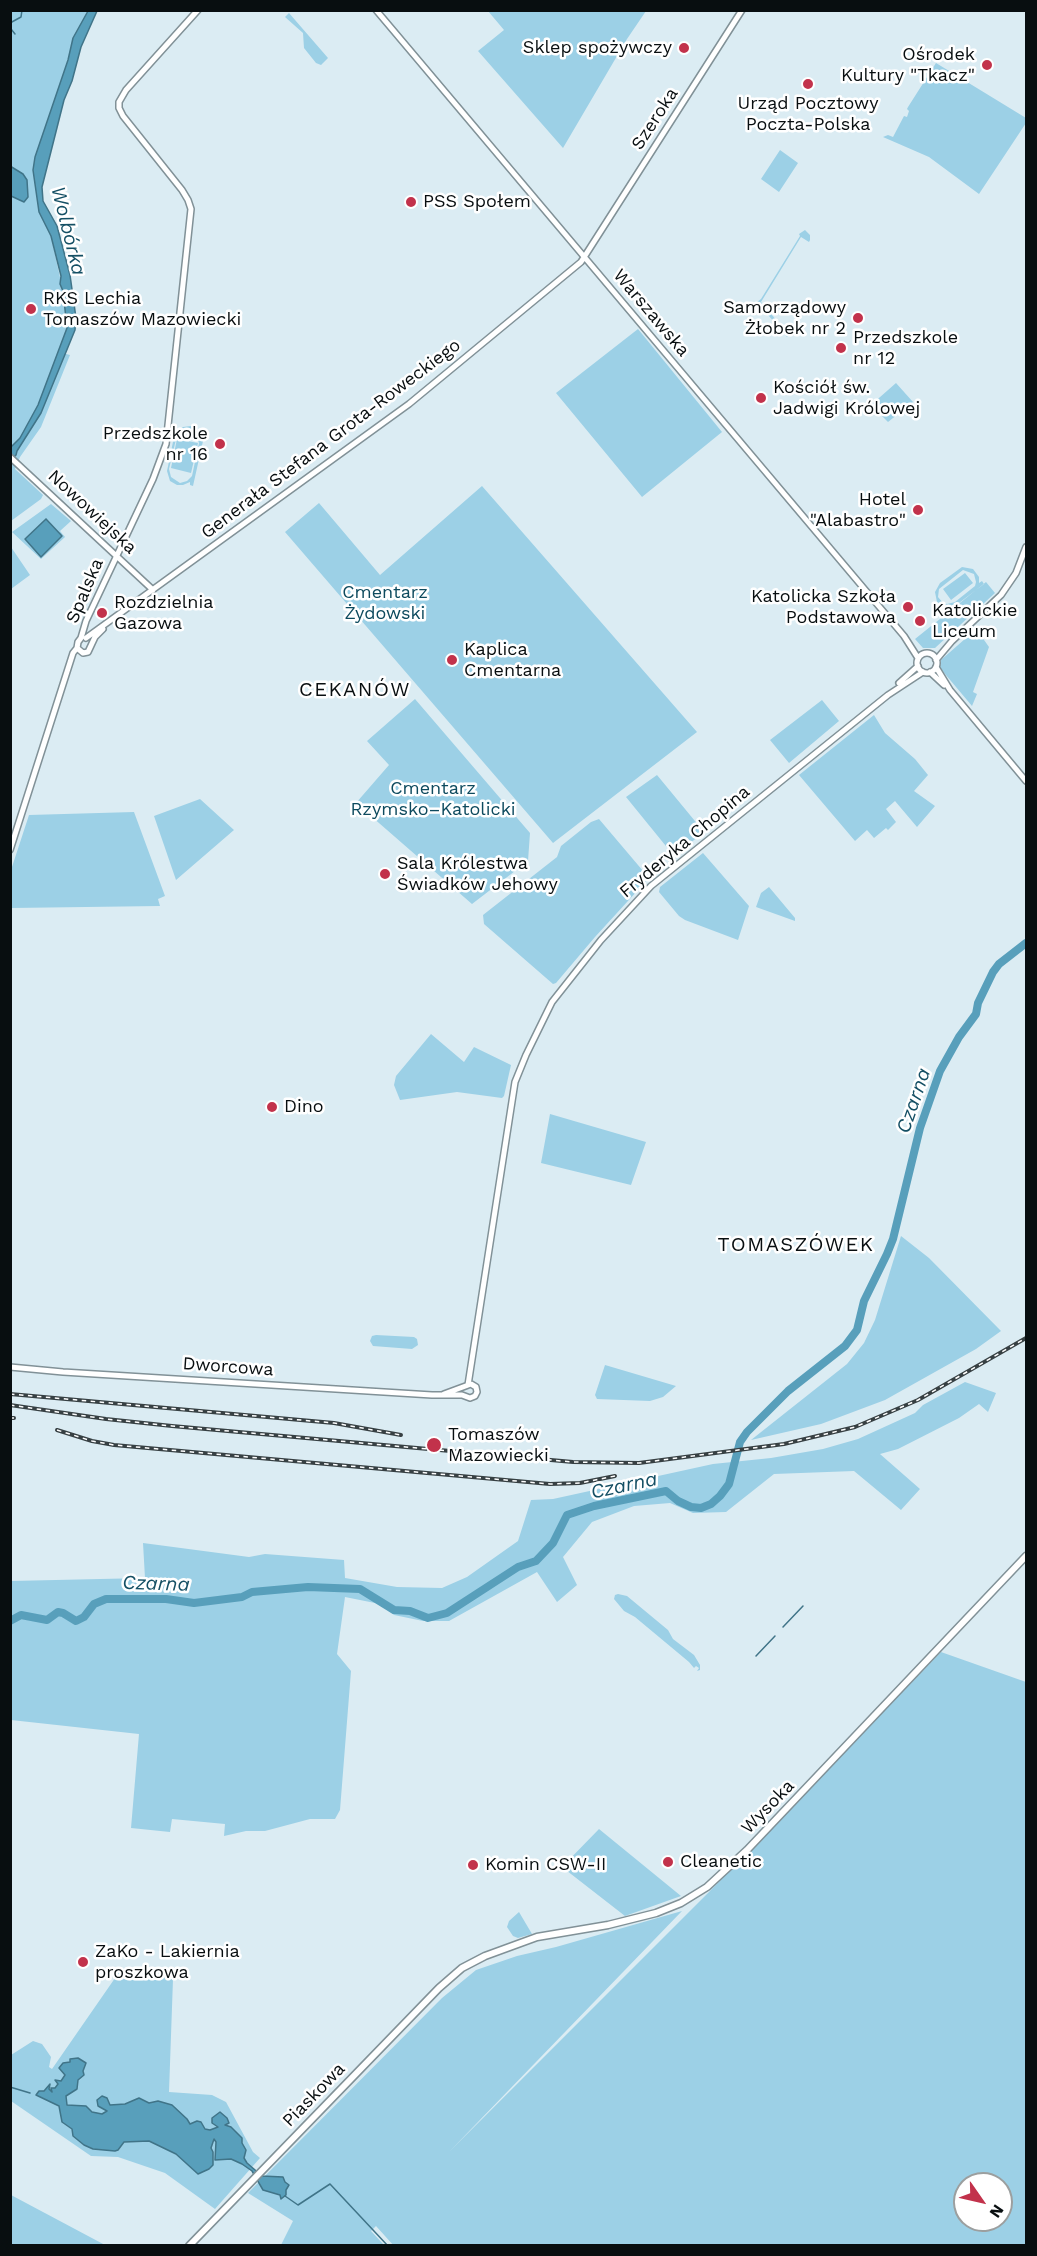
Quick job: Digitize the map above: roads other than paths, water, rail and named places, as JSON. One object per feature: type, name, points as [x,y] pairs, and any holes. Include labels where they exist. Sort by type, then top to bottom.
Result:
[{"type":"main road","name":"Wysoka","points":[[462,1968],[485,1956],[537,1937],[608,1925],[656,1913],[681,1903],[707,1887],[747,1850],[1026,1556]]},
{"type":"main road","name":"Piaskowa","points":[[189,2246],[439,1988],[462,1968]]},
{"type":"street","name":"Spalska","points":[[84,638],[86,621],[153,479],[166,444],[191,214],[186,195],[123,116],[119,102],[126,90],[198,10]]},
{"type":"street","name":"Warszawska","points":[[376,10],[904,636],[918,658]]},
{"type":"street","name":"Szeroka","points":[[585,258],[742,10]]},
{"type":"street","points":[[574,245],[584,247],[594,243]]},
{"type":"street","name":"Generała Stefana Grota-Roweckiego","points":[[84,638],[409,404],[585,258]]},
{"type":"street","name":"Nowowiejska","points":[[10,458],[153,590]]},
{"type":"street","points":[[936,660],[952,641],[1001,595],[1016,573],[1026,547]]},
{"type":"street","name":"Generała Stefana Grota-Roweckiego","points":[[92,646],[99,633],[117,616]]},
{"type":"street","name":"Warszawska","points":[[904,636],[924,653]]},
{"type":"street","points":[[84,638],[90,640],[92,646],[88,652],[80,651],[78,642],[84,638]]},
{"type":"street","points":[[936,667],[930,672],[923,672],[918,666],[918,658],[924,653],[931,654],[952,641]]},
{"type":"street","name":"Spalska","points":[[10,850],[70,669],[73,653],[80,651]]},
{"type":"street","points":[[931,654],[950,690]]},
{"type":"street","name":"Fryderyka Chopina","points":[[465,1396],[474,1357],[515,1082],[552,1002],[600,940],[651,886],[888,694],[918,666]]},
{"type":"street","name":"Fryderyka Chopina","points":[[888,694],[923,672]]},
{"type":"street","points":[[930,672],[950,690],[1026,781]]},
{"type":"street","name":"Dworcowa","points":[[10,1367],[465,1396]]},
{"type":"street","points":[[465,1396],[473,1398],[477,1394],[477,1389],[469,1386]]},
{"type":"street","name":"Dworcowa","points":[[444,1394],[469,1386]]},
{"type":"waterway","points":[[10,23],[21,17],[22,10]]},
{"type":"waterway","points":[[11,29],[15,34]]},
{"type":"waterway","name":"Czarna","points":[[10,1621],[21,1615],[47,1620],[58,1612],[76,1621],[84,1617],[94,1604],[106,1599],[166,1599],[194,1603],[242,1597],[252,1592],[308,1587],[360,1589],[394,1610],[410,1611],[428,1618],[447,1613],[518,1567],[536,1561],[553,1543],[567,1515],[594,1506],[666,1491],[678,1501],[691,1507],[701,1508],[711,1504],[729,1484],[740,1442],[747,1432],[788,1391],[845,1346],[857,1330],[864,1301],[893,1239],[920,1128],[940,1071],[959,1037],[976,1014],[978,1003],[993,972],[999,964],[1026,943]]},
{"type":"waterway","points":[[783,1627],[803,1606]]},
{"type":"waterway","points":[[756,1656],[775,1636]]},
{"type":"waterway","points":[[10,2087],[30,2093]]},
{"type":"waterway","points":[[285,2196],[298,2205],[330,2184],[388,2246]]},
{"type":"railway","points":[[10,1405],[172,1426],[573,1462],[639,1463],[784,1444],[855,1427],[918,1400],[1026,1338]]},
{"type":"railway","points":[[10,1394],[334,1423],[401,1435]]},
{"type":"railway","points":[[57,1430],[114,1445],[550,1484],[580,1483],[615,1476]]},
{"type":"place","name":"Sklep spożywczy","points":[[684,48]]},
{"type":"place","name":"Ośrodek Kultury \"Tkacz\"","points":[[987,65]]},
{"type":"place","name":"Urząd Pocztowy Poczta-Polska","points":[[808,84]]},
{"type":"place","name":"PSS Społem","points":[[411,202]]},
{"type":"place","name":"RKS Lechia Tomaszów Mazowiecki","points":[[31,309]]},
{"type":"place","name":"Samorządowy Żłobek nr 2","points":[[858,318]]},
{"type":"place","name":"Przedszkole nr 12","points":[[841,348]]},
{"type":"place","name":"Kościół św. Jadwigi Królowej","points":[[761,398]]},
{"type":"place","name":"Przedszkole nr 16","points":[[220,444]]},
{"type":"place","name":"Hotel \"Alabastro\"","points":[[918,510]]},
{"type":"place","name":"Katolicka Szkoła Podstawowa","points":[[908,607]]},
{"type":"place","name":"Rozdzielnia Gazowa","points":[[102,613]]},
{"type":"place","name":"Katolickie Liceum","points":[[920,621]]},
{"type":"place","name":"Kaplica Cmentarna","points":[[452,660]]},
{"type":"place","name":"Sala Królestwa Świadków Jehowy","points":[[385,874]]},
{"type":"place","name":"Dino","points":[[272,1107]]},
{"type":"place","name":"Tomaszów Mazowiecki","points":[[434,1445]]},
{"type":"place","name":"Cleanetic","points":[[668,1862]]},
{"type":"place","name":"Komin CSW-II","points":[[473,1865]]},
{"type":"place","name":"ZaKo - Lakiernia proszkowa","points":[[83,1962]]},
{"type":"district","name":"CEKANÓW","points":[[355,690]]},
{"type":"district","name":"TOMASZÓWEK","points":[[796,1245]]},
{"type":"water label","name":"Wolbórka","points":[[68,231]]},
{"type":"park label","name":"Cmentarz Żydowski","points":[[385,603]]},
{"type":"park label","name":"Cmentarz Rzymsko–Katolicki","points":[[433,799]]}]
